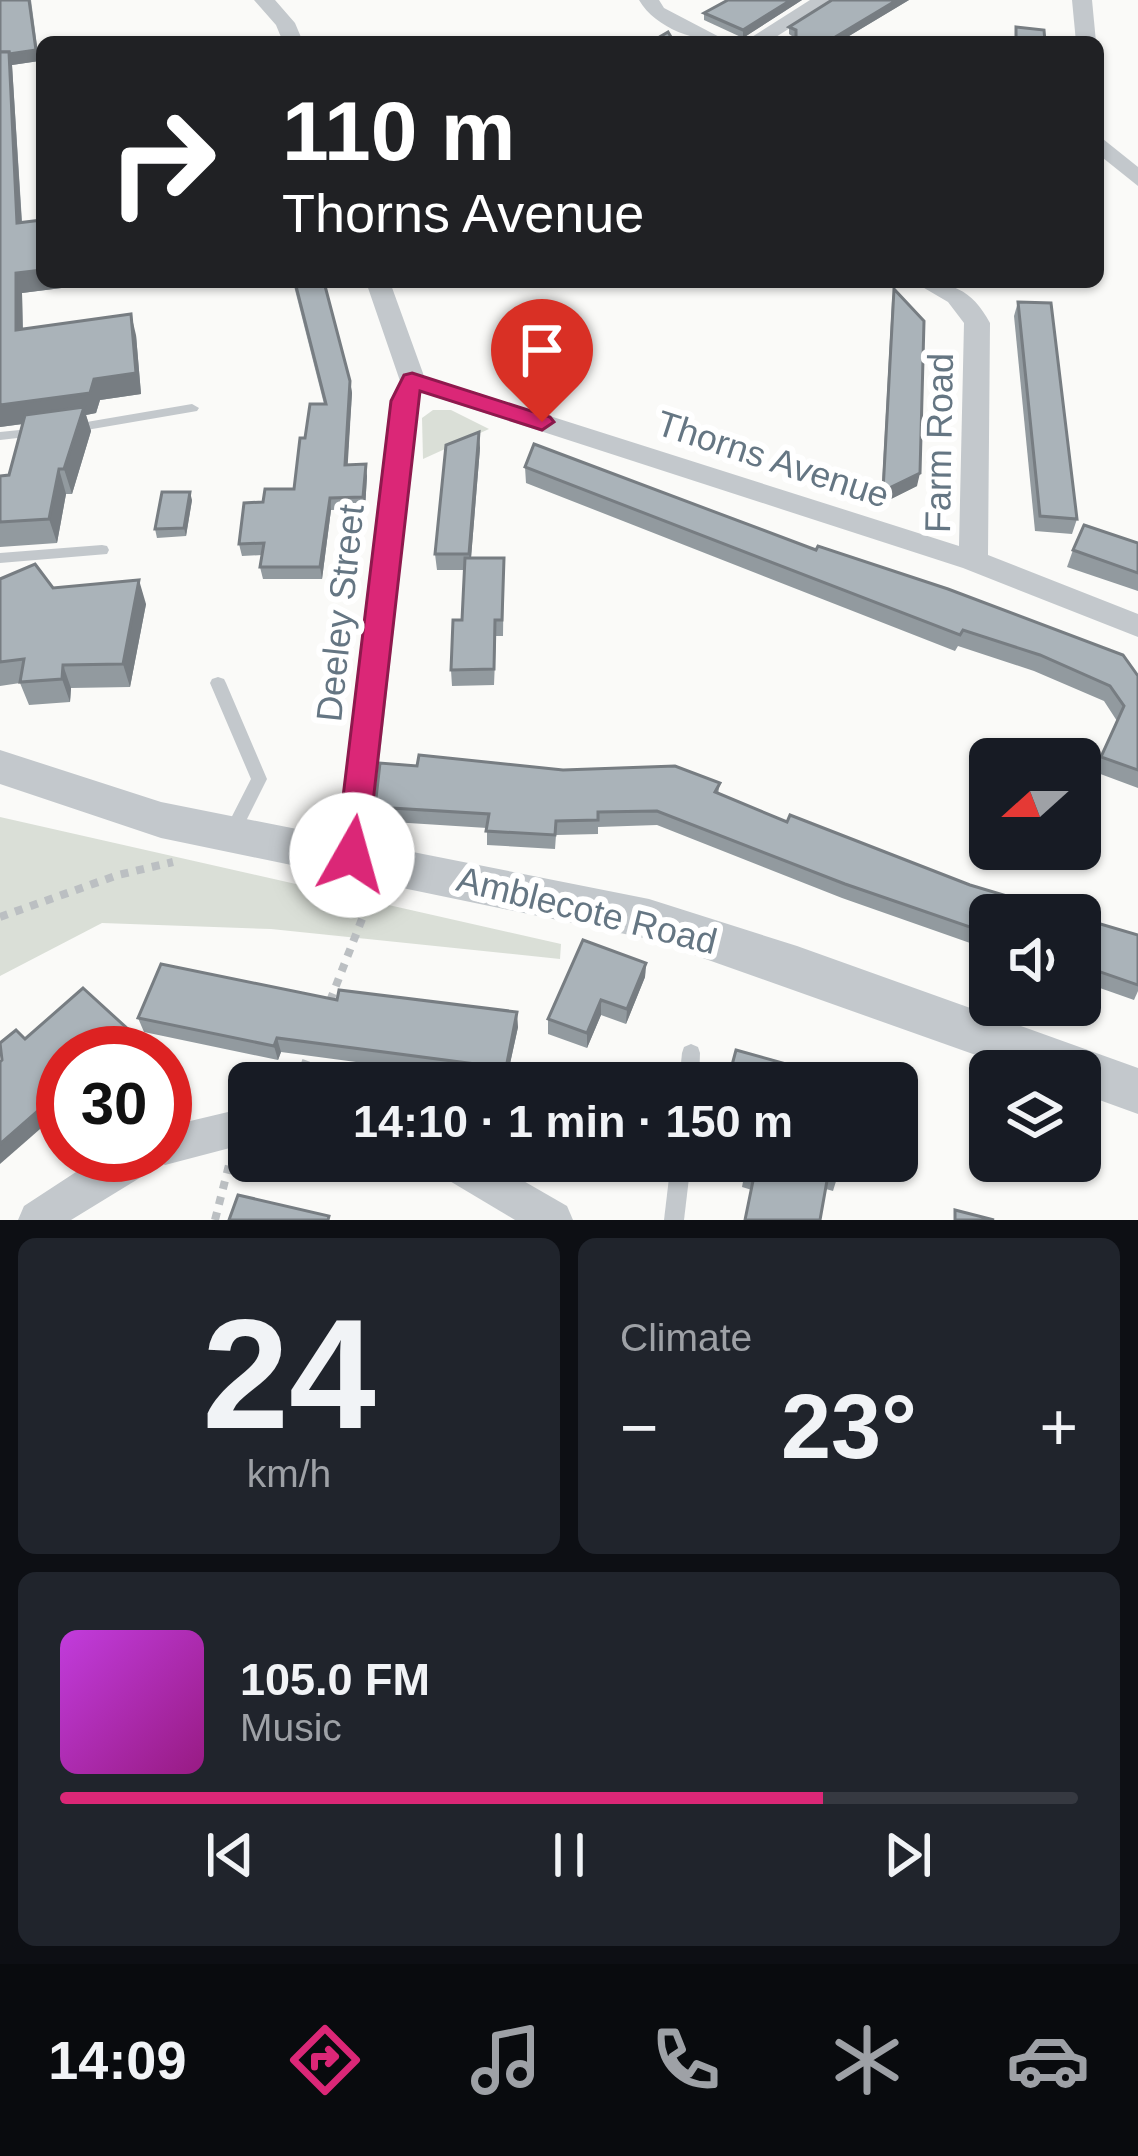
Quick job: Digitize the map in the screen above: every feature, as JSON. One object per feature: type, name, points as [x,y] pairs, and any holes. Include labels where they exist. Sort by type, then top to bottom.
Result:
[{"type":"street","points":[[264,0],[290,36]]},
{"type":"street","points":[[649,0],[656,12],[706,36]]},
{"type":"street","points":[[774,36],[824,0]]},
{"type":"street","points":[[1082,0],[1086,36]]},
{"type":"street","points":[[1104,148],[1138,179]]},
{"type":"street","points":[[380,288],[412,381]]},
{"type":"street","name":"Farm Road","points":[[942,288],[968,304],[977,323],[973,561]]},
{"type":"street","name":"Thorns Avenue","points":[[412,381],[973,561],[1138,626]]},
{"type":"street","name":"Deeley Street","points":[[361,875],[403,401],[412,381]]},
{"type":"street","name":"Amblecote Road","points":[[8,774],[161,820],[232,832],[361,875],[649,920],[797,967],[1138,1091]]},
{"type":"street","points":[[192,1139],[228,1129]]},
{"type":"street","points":[[38,1220],[91,1182]]},
{"type":"street","points":[[488,1182],[553,1220]]},
{"type":"lane","points":[[0,436],[192,408]]},
{"type":"lane","points":[[0,558],[102,550]]},
{"type":"lane","points":[[218,683],[259,778],[232,832]]},
{"type":"lane","points":[[690,1062],[691,1052]]},
{"type":"lane","points":[[674,1220],[679,1182]]},
{"type":"path","points":[[0,917],[163,862]]},
{"type":"path","points":[[328,1006],[361,875]]},
{"type":"path","points":[[306,1062],[311,1049]]},
{"type":"path","points":[[215,1220],[228,1177]]},
{"type":"shaded area","points":[[433,410],[451,410],[489,429],[423,459],[422,418]]},
{"type":"shaded area","points":[[0,817],[561,944],[560,959],[271,929],[102,923],[0,976]]},
{"type":"building","points":[[0,0],[29,0],[36,50],[0,52]]},
{"type":"building","points":[[728,0],[791,0],[743,30],[704,13]]},
{"type":"building","points":[[832,0],[897,0],[837,36],[796,36],[796,30],[789,27]]},
{"type":"building","points":[[1016,27],[1044,30],[1044,36],[1016,36]]},
{"type":"building","points":[[0,52],[9,52],[17,223],[36,221],[36,271],[16,273],[16,330],[131,314],[136,373],[94,379],[90,393],[0,405]]},
{"type":"building","points":[[297,288],[326,288],[350,381],[345,465],[366,464],[363,497],[330,498],[320,567],[260,567],[264,543],[239,544],[244,503],[263,502],[265,489],[294,489],[310,404],[326,404]]},
{"type":"building","points":[[894,289],[924,321],[920,473],[883,491]]},
{"type":"building","points":[[1018,302],[1051,303],[1077,519],[1040,516]]},
{"type":"building","points":[[84,407],[64,469],[59,469],[49,519],[0,522],[0,476],[9,475],[25,415]]},
{"type":"building","points":[[479,432],[469,554],[435,554],[446,445]]},
{"type":"building","points":[[534,444],[816,550],[818,546],[948,589],[1123,655],[1138,676],[1138,770],[1101,757],[1124,706],[1110,686],[1040,655],[963,630],[960,635],[525,467]]},
{"type":"building","points":[[162,492],[190,492],[184,528],[155,529]]},
{"type":"building","points":[[1084,525],[1138,543],[1138,573],[1073,550]]},
{"type":"building","points":[[465,558],[504,558],[494,669],[451,670],[453,620],[462,620]]},
{"type":"building","points":[[35,564],[53,588],[139,580],[123,664],[63,665],[62,679],[20,682],[24,659],[0,662],[0,579]]},
{"type":"building","points":[[419,755],[563,770],[675,766],[720,783],[715,792],[787,822],[790,815],[1000,894],[969,894],[969,927],[657,811],[598,812],[598,820],[556,821],[555,835],[486,831],[489,814],[375,807],[380,763],[417,766]]},
{"type":"building","points":[[1101,924],[1138,935],[1138,985],[1101,972]]},
{"type":"building","points":[[583,940],[646,963],[627,1009],[601,1000],[587,1033],[548,1019]]},
{"type":"building","points":[[161,964],[337,1000],[339,990],[517,1012],[507,1062],[460,1062],[277,1038],[274,1046],[138,1018]]},
{"type":"building","points":[[83,988],[125,1026],[40,1026]]},
{"type":"building","points":[[36,1029],[36,1113],[0,1144],[0,1043],[16,1030],[25,1039]]},
{"type":"building","points":[[736,1050],[779,1062],[733,1062]]},
{"type":"building","points":[[753,1182],[827,1182],[820,1220],[745,1220]]},
{"type":"building","points":[[238,1195],[329,1216],[328,1220],[229,1220]]},
{"type":"building","points":[[955,1210],[994,1220],[955,1220]]},
{"type":"route","points":[[352,855],[403,401],[412,381],[542,422]]}]
